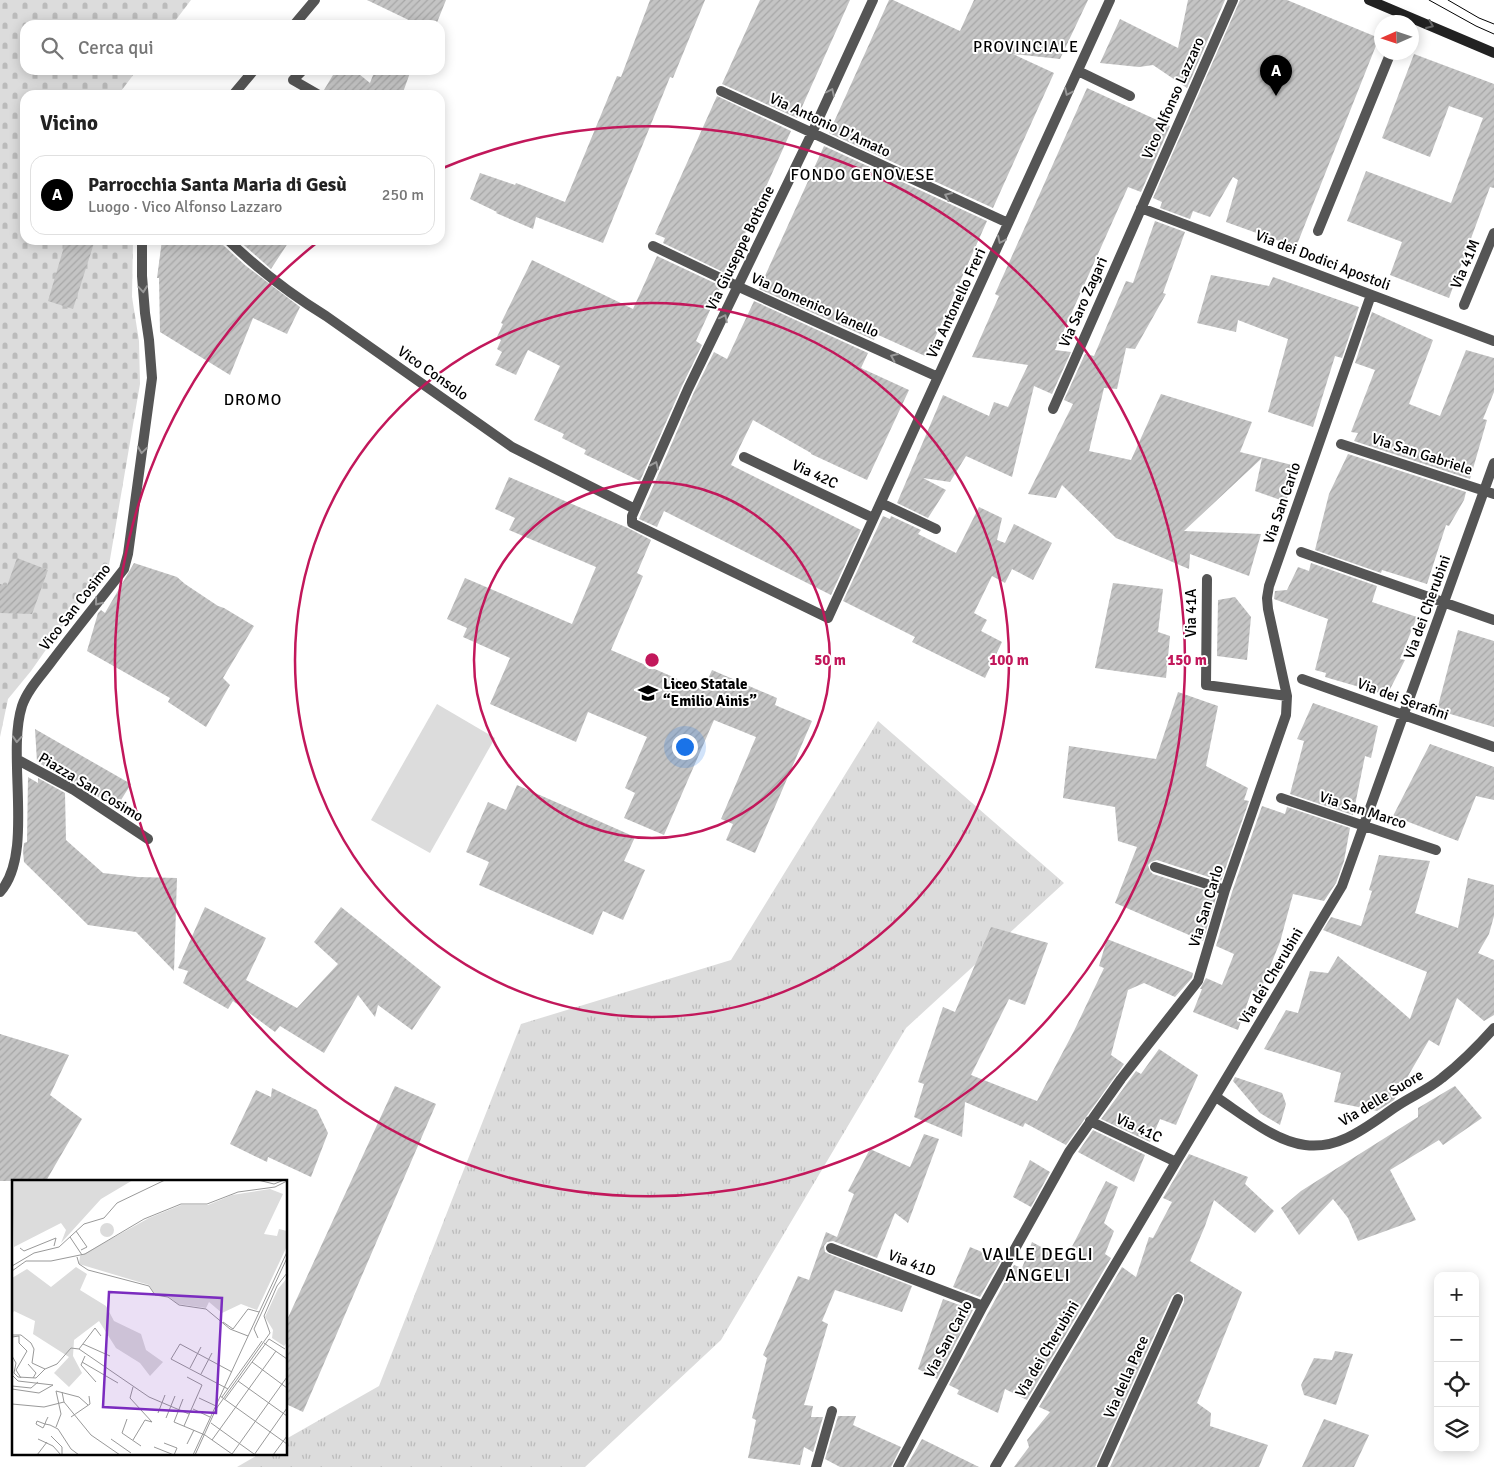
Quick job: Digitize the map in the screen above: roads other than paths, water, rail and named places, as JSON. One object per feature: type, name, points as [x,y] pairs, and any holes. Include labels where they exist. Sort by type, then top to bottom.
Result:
[{"type":"main road","points":[[1368,0],[1396,15]]},
{"type":"main road","points":[[1419,25],[1494,53]]},
{"type":"street","points":[[298,20],[316,0]]},
{"type":"street","name":"Via Giuseppe Bottone","points":[[635,509],[688,389],[739,287],[873,0]]},
{"type":"street","name":"Via Antonello Freri","points":[[635,509],[632,522],[828,618],[1110,0]]},
{"type":"street","name":"Vico Alfonso Lazzaro","points":[[1141,208],[1233,0]]},
{"type":"street","points":[[1318,231],[1388,60]]},
{"type":"street","points":[[1078,71],[1130,96]]},
{"type":"street","points":[[237,90],[250,75]]},
{"type":"street","points":[[298,75],[293,80],[310,90]]},
{"type":"street","name":"Via Antonio D'Amato","points":[[721,91],[1008,224]]},
{"type":"street","name":"Via dei Dodici Apostoli","points":[[1141,208],[1494,341]]},
{"type":"street","name":"Via Saro Zagari","points":[[1053,409],[1141,208]]},
{"type":"street","name":"Via 41M","points":[[1464,306],[1494,233]]},
{"type":"street","name":"Vico San Cosimo","points":[[0,892],[11,876],[18,839],[18,760],[16,743],[18,720],[22,704],[29,691],[63,646],[124,569],[128,554],[152,378],[142,276],[142,245]]},
{"type":"street","name":"Vico Consolo","points":[[234,245],[268,276],[303,302],[326,316],[512,447],[635,509]]},
{"type":"street","name":"Via Domenico Vanello","points":[[653,246],[938,377]]},
{"type":"street","name":"Via San Carlo","points":[[898,1467],[982,1306],[1069,1152],[1121,1079],[1198,981],[1225,890],[1286,715],[1287,696],[1268,610],[1268,586],[1371,295]]},
{"type":"street","name":"Via San Gabriele","points":[[1341,444],[1489,492]]},
{"type":"street","name":"Via 42C","points":[[744,457],[873,518]]},
{"type":"street","name":"Via dei Cherubini","points":[[995,1467],[1342,886],[1444,603],[1489,492],[1494,463]]},
{"type":"street","points":[[881,503],[936,529]]},
{"type":"street","points":[[1301,552],[1494,620]]},
{"type":"street","name":"Via 41A","points":[[1207,578],[1206,685],[1287,696]]},
{"type":"street","name":"Via dei Serafini","points":[[1302,679],[1494,747]]},
{"type":"street","name":"Piazza San Cosimo","points":[[18,760],[74,790],[148,840]]},
{"type":"street","name":"Via San Marco","points":[[1281,798],[1436,850]]},
{"type":"street","points":[[1155,866],[1225,890]]},
{"type":"street","name":"Via delle Suore","points":[[1216,1097],[1268,1131],[1283,1138],[1306,1146],[1333,1143],[1368,1128],[1397,1106],[1441,1079],[1478,1047],[1494,1028]]},
{"type":"street","name":"Via 41C","points":[[1090,1121],[1176,1162]]},
{"type":"street","name":"Via 41D","points":[[831,1248],[982,1306]]},
{"type":"street","name":"Via della Pace","points":[[1102,1467],[1178,1299]]},
{"type":"street","points":[[816,1467],[832,1411]]},
{"type":"tram line","points":[[1429,0],[1494,34]]},
{"type":"tram line","points":[[1448,0],[1479,18],[1494,24]]},
{"type":"place","name":"Parrocchia Santa Maria di Gesù","points":[[1276,96]]},
{"type":"place","name":"Liceo Statale “Emilio Ainis”","points":[[648,693]]},
{"type":"district","name":"PROVINCIALE","points":[[1026,46]]},
{"type":"district","name":"FONDO GENOVESE","points":[[863,174]]},
{"type":"district","name":"DROMO","points":[[253,399]]},
{"type":"district","name":"VALLE DEGLI ANGELI","points":[[1038,1264]]}]
